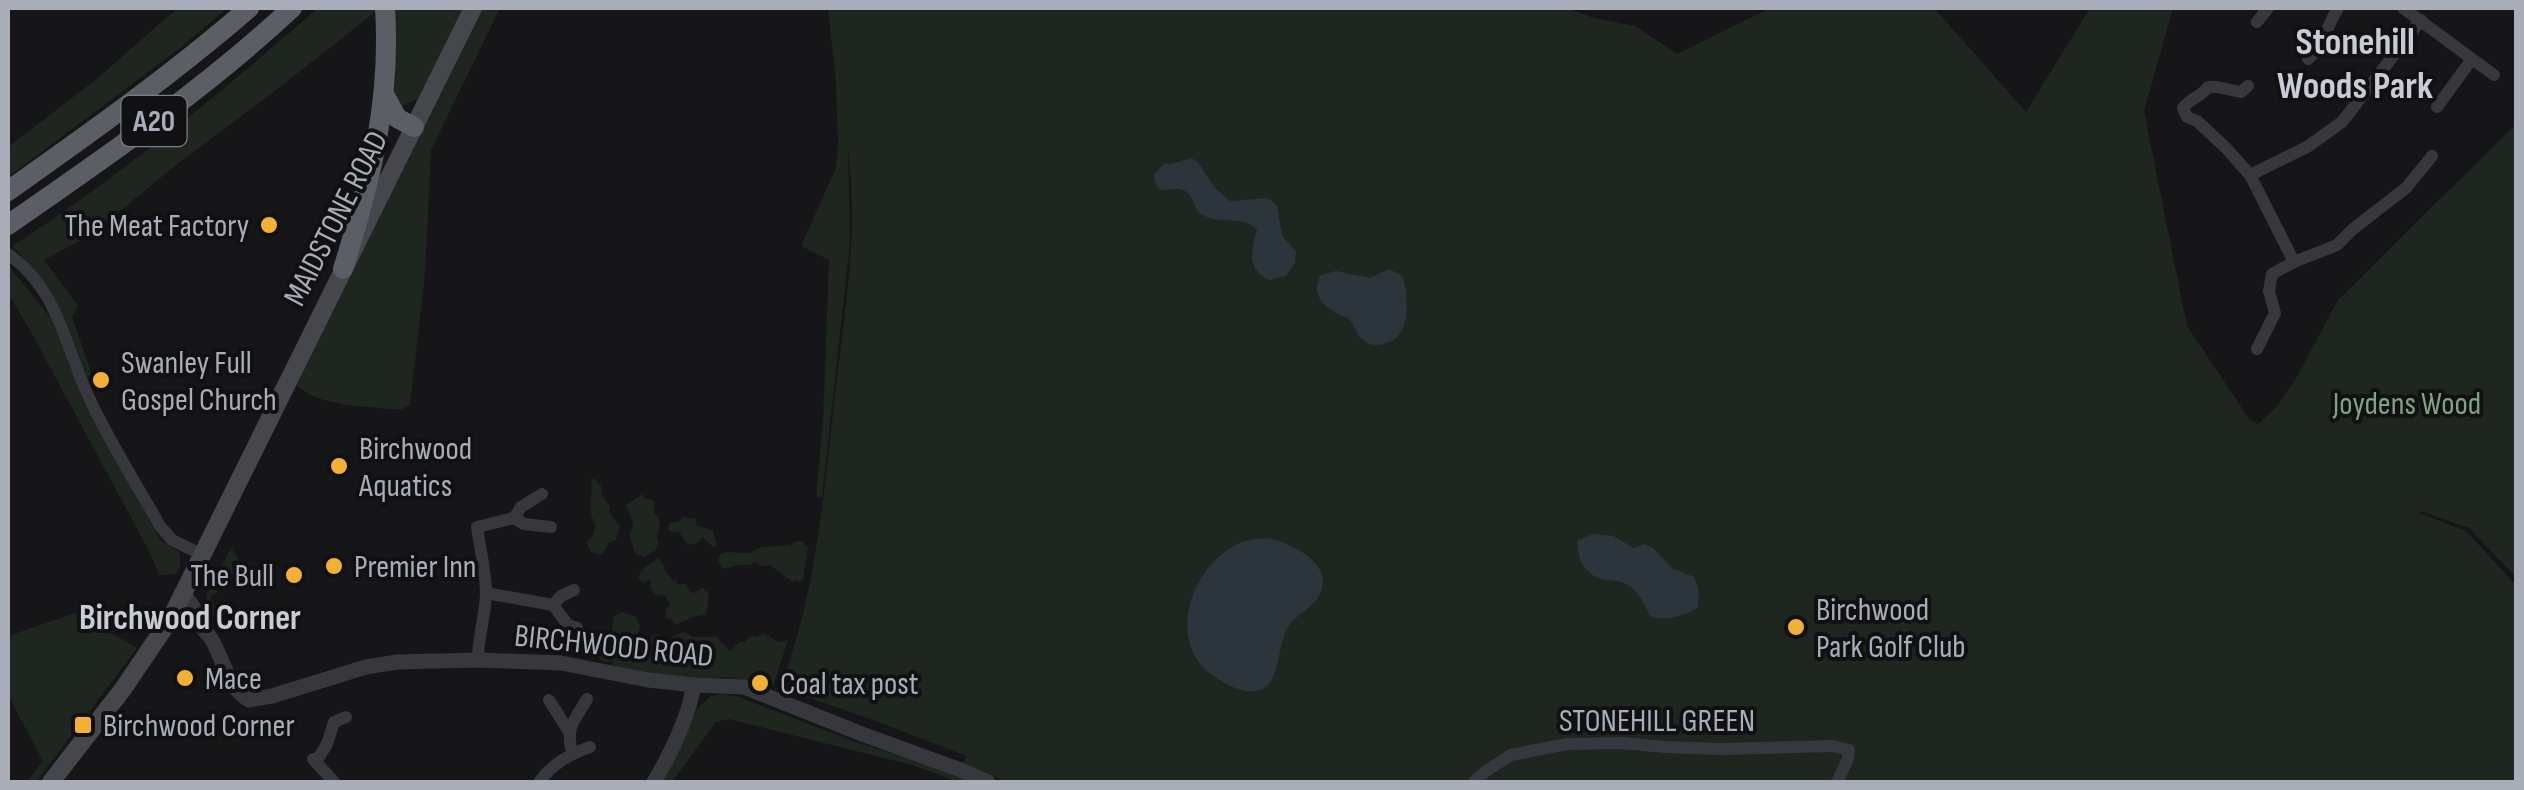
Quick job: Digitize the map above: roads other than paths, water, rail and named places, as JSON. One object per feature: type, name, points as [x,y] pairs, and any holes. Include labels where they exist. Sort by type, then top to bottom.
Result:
[{"type":"highway","name":"A20","points":[[8,191],[90,133],[249,8]]},
{"type":"highway","name":"A20","points":[[8,225],[228,65],[292,8]]},
{"type":"highway","points":[[342,269],[368,191],[384,96],[385,8]]},
{"type":"highway","points":[[384,96],[397,118],[414,127]]},
{"type":"main road","name":"MAIDSTONE ROAD","points":[[51,782],[123,689],[170,618],[473,8]]},
{"type":"street","points":[[2257,22],[2268,8]]},
{"type":"street","points":[[2308,58],[2318,51],[2327,24],[2338,8]]},
{"type":"street","points":[[2403,8],[2494,75]]},
{"type":"street","points":[[2250,176],[2307,147],[2342,122],[2420,20]]},
{"type":"street","points":[[2437,108],[2472,60]]},
{"type":"street","points":[[2248,86],[2241,92],[2208,87],[2202,96],[2183,108],[2187,117],[2197,120],[2250,176],[2294,262]]},
{"type":"street","points":[[2257,349],[2275,313],[2269,291],[2272,274],[2337,246],[2406,188],[2432,156]]},
{"type":"street","points":[[8,254],[40,286],[59,316],[90,400],[160,526],[172,540],[202,554]]},
{"type":"street","points":[[478,660],[486,593],[477,527],[514,518],[521,507],[542,494]]},
{"type":"street","points":[[514,518],[524,524],[551,527]]},
{"type":"street","points":[[553,606],[561,596],[574,590]]},
{"type":"street","points":[[486,593],[553,606],[568,625],[578,628]]},
{"type":"street","name":"BIRCHWOOD ROAD","points":[[182,594],[200,617],[235,688],[248,700],[397,662],[562,663],[648,680],[744,687],[988,782]]},
{"type":"street","points":[[170,618],[189,627],[202,627]]},
{"type":"street","points":[[654,782],[691,702],[694,685]]},
{"type":"street","points":[[572,752],[568,730],[587,698]]},
{"type":"street","points":[[548,700],[568,730]]},
{"type":"street","points":[[334,782],[314,760],[327,744],[334,722],[346,717]]},
{"type":"street","name":"STONEHILL GREEN","points":[[1474,782],[1510,755],[1567,744],[1622,743],[1721,749],[1833,746],[1849,750],[1837,782]]},
{"type":"street","points":[[538,782],[572,752],[590,747]]},
{"type":"place","name":"The Meat Factory","points":[[269,225]]},
{"type":"place","name":"Swanley Full Gospel Church","points":[[101,380]]},
{"type":"place","name":"Birchwood Aquatics","points":[[339,466]]},
{"type":"place","name":"Premier Inn","points":[[334,566]]},
{"type":"place","name":"The Bull","points":[[294,575]]},
{"type":"place","name":"Birchwood Park Golf Club","points":[[1796,627]]},
{"type":"place","name":"Mace","points":[[185,678]]},
{"type":"place","name":"Coal tax post","points":[[760,683]]},
{"type":"place","name":"Birchwood Corner","points":[[83,725]]},
{"type":"district","name":"Stonehill Woods Park","points":[[2355,62]]},
{"type":"district","name":"Birchwood Corner","points":[[190,617]]},
{"type":"park label","name":"Joydens Wood","points":[[2407,403]]}]
